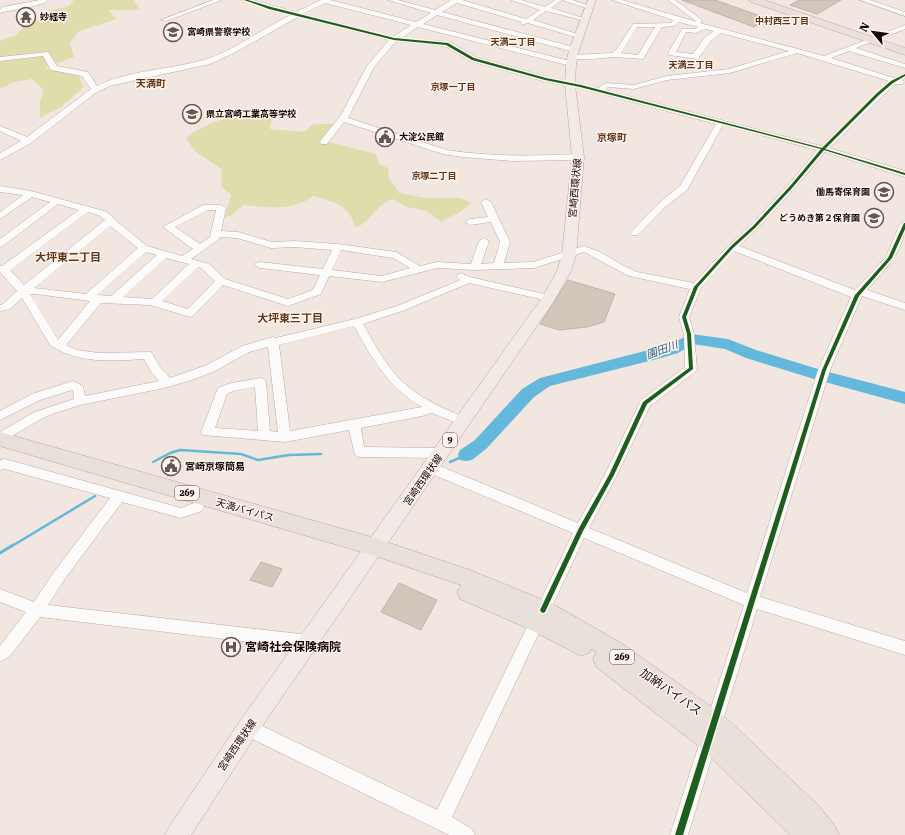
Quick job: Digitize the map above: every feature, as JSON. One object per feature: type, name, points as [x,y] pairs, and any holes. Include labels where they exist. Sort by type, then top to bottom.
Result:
[{"type":"highway","points":[[754,0],[875,39],[905,47]]},
{"type":"highway","points":[[764,0],[875,39],[905,52]]},
{"type":"highway","name":"天満バイパス","points":[[0,438],[371,552]]},
{"type":"highway","name":"天満バイパス","points":[[0,450],[197,507],[371,552]]},
{"type":"highway","name":"加納バイパス","points":[[371,552],[456,587],[540,616],[712,731],[810,815],[826,835]]},
{"type":"highway","name":"加納バイパス","points":[[712,731],[806,835]]},
{"type":"main road","name":"宮崎西環状線","points":[[177,835],[248,728],[549,298],[564,271],[568,255],[578,157],[570,85],[574,52],[588,9]]},
{"type":"street","points":[[10,0],[13,3],[13,7]]},
{"type":"street","points":[[0,11],[13,7],[37,4],[45,0]]},
{"type":"street","points":[[164,20],[219,0]]},
{"type":"street","points":[[246,0],[298,15],[394,39],[447,44],[473,59],[822,150],[905,174]]},
{"type":"street","points":[[391,0],[511,33],[592,58],[614,55],[640,57],[660,26]]},
{"type":"street","points":[[324,142],[342,119],[371,66],[394,39],[456,0],[527,21],[574,52]]},
{"type":"street","points":[[514,0],[544,9],[588,9]]},
{"type":"street","points":[[473,59],[559,0]]},
{"type":"street","points":[[565,0],[588,9]]},
{"type":"street","points":[[615,0],[677,19],[824,58],[905,84]]},
{"type":"street","points":[[671,0],[706,26]]},
{"type":"street","points":[[863,0],[905,14]]},
{"type":"street","points":[[0,157],[28,141],[51,125],[96,89],[116,81],[207,62],[231,51],[325,1],[494,44],[574,52]]},
{"type":"street","points":[[614,55],[619,51],[635,25],[673,25],[677,19]]},
{"type":"street","points":[[706,26],[696,31],[684,30],[672,53],[695,57],[708,39],[720,30]]},
{"type":"street","points":[[824,58],[905,27]]},
{"type":"street","points":[[850,49],[905,66]]},
{"type":"street","points":[[600,91],[606,85],[634,87],[667,78],[730,71],[797,51]]},
{"type":"street","points":[[0,59],[45,54],[54,68],[85,74],[88,77],[90,84],[96,89]]},
{"type":"street","points":[[441,821],[581,530],[611,475],[645,403],[691,369],[689,340],[684,317],[696,288],[732,247],[754,227],[822,150],[878,94],[905,75]]},
{"type":"street","points":[[342,119],[446,152],[461,155],[494,158],[578,157]]},
{"type":"street","points":[[635,233],[662,205],[684,188],[720,123]]},
{"type":"street","points":[[0,128],[28,141]]},
{"type":"street","points":[[0,189],[31,194],[107,216],[110,221],[144,248],[205,266],[221,281],[288,303],[317,292],[338,247]]},
{"type":"street","points":[[0,216],[31,194]]},
{"type":"street","points":[[0,244],[57,201]]},
{"type":"street","points":[[486,202],[505,242],[498,266]]},
{"type":"street","points":[[183,260],[200,249],[215,238],[221,208],[206,207],[168,227],[200,249]]},
{"type":"street","points":[[86,209],[2,269],[23,291],[54,342],[59,346],[71,352],[85,355],[147,355],[156,370],[168,383]]},
{"type":"street","points":[[470,222],[494,219]]},
{"type":"street","points":[[0,308],[6,307],[23,291],[110,221]]},
{"type":"street","points":[[679,835],[822,374],[858,293],[890,258],[905,224]]},
{"type":"street","points":[[216,234],[238,235],[272,245],[295,244],[338,247],[396,255],[419,269]]},
{"type":"street","points":[[475,266],[484,241]]},
{"type":"street","points":[[732,247],[858,293],[905,307]]},
{"type":"street","points":[[59,346],[93,299],[144,248]]},
{"type":"street","points":[[260,265],[382,279],[437,265],[534,265],[584,249],[590,250],[608,262],[634,275],[696,288]]},
{"type":"street","points":[[114,300],[164,254]]},
{"type":"street","points":[[154,303],[195,264]]},
{"type":"street","points":[[442,266],[467,279],[549,298]]},
{"type":"street","points":[[0,438],[40,415],[80,402],[168,383],[191,376],[211,368],[246,349],[273,341],[356,322],[420,301],[462,283],[467,279]]},
{"type":"street","points":[[23,291],[36,290],[93,299],[154,303],[190,313],[221,281]]},
{"type":"street","points":[[356,322],[400,386],[431,408],[462,421]]},
{"type":"street","points":[[273,341],[285,437]]},
{"type":"street","points":[[264,436],[260,382],[231,387],[222,391],[207,432],[264,436],[285,437],[422,412],[431,408]]},
{"type":"street","points":[[0,416],[36,397],[73,385],[79,389],[80,402]]},
{"type":"street","points":[[354,424],[359,452],[441,453]]},
{"type":"street","points":[[0,464],[5,464],[120,495],[181,513],[197,507]]},
{"type":"street","points":[[431,468],[751,601],[905,648]]},
{"type":"street","points":[[0,655],[5,651],[37,610],[59,576],[120,495]]},
{"type":"street","points":[[0,595],[37,610],[309,642]]},
{"type":"street","points":[[248,728],[441,821],[466,835]]},
{"type":"shaded area","points":[[74,0],[134,0],[140,10],[108,10],[117,19],[79,31],[70,43],[74,57],[44,68],[78,75],[84,87],[61,107],[40,118],[40,101],[44,90],[32,79],[15,82],[0,89],[0,41],[16,35],[24,26],[44,19],[50,10],[68,7]]},
{"type":"shaded area","points":[[273,110],[270,129],[304,132],[314,124],[335,124],[324,141],[376,154],[379,165],[388,168],[389,179],[400,193],[425,198],[460,198],[472,203],[460,212],[441,222],[427,211],[407,207],[393,199],[387,201],[378,208],[363,224],[358,227],[354,225],[352,218],[344,208],[333,202],[313,196],[305,201],[289,206],[271,207],[244,205],[230,216],[225,217],[231,195],[221,186],[222,170],[195,151],[186,138],[196,131],[217,121],[239,115]]},
{"type":"building","points":[[682,0],[715,0],[769,19],[754,27]]},
{"type":"building","points":[[799,0],[841,0],[817,14],[790,5]]},
{"type":"building","points":[[568,280],[615,294],[604,322],[587,327],[559,330],[540,324]]},
{"type":"building","points":[[261,562],[282,569],[272,587],[250,580]]},
{"type":"building","points":[[399,583],[437,600],[421,630],[381,612]]},
{"type":"waterway","name":"園田川","points":[[466,455],[481,444],[528,393],[545,382],[673,349],[691,339],[728,344],[751,354],[819,375],[905,398]]},
{"type":"waterway","points":[[153,462],[170,453],[180,450],[241,454],[258,460],[289,455],[321,454]]},
{"type":"waterway","points":[[450,462],[466,455]]},
{"type":"waterway","points":[[12,546],[95,496]]},
{"type":"waterway","points":[[0,553],[13,545]]},
{"type":"cycle path","points":[[245,0],[270,8],[394,39],[447,44],[473,59],[823,149],[905,174]]},
{"type":"cycle path","points":[[543,610],[581,530],[611,475],[645,403],[691,369],[689,334],[684,317],[696,287],[732,247],[754,227],[792,186],[822,150],[878,94],[892,82],[905,75]]},
{"type":"cycle path","points":[[679,835],[824,370],[857,295],[890,258],[905,224]]},
{"type":"place","name":"妙経寺","points":[[26,17]]},
{"type":"place","name":"宮崎県警察学校","points":[[173,32]]},
{"type":"place","name":"県立宮崎工業高等学校","points":[[192,114]]},
{"type":"place","name":"大淀公民館","points":[[385,137]]},
{"type":"place","name":"働馬寄保育園","points":[[884,192]]},
{"type":"place","name":"どうめき第２保育園","points":[[874,218]]},
{"type":"place","name":"宮崎京塚簡易","points":[[171,466]]},
{"type":"place","name":"宮崎社会保険病院","points":[[231,647]]},
{"type":"district","name":"中村西三丁目","points":[[782,21]]},
{"type":"district","name":"天満二丁目","points":[[513,42]]},
{"type":"district","name":"天満三丁目","points":[[691,65]]},
{"type":"district","name":"天満町","points":[[151,83]]},
{"type":"district","name":"京塚一丁目","points":[[453,87]]},
{"type":"district","name":"京塚町","points":[[612,137]]},
{"type":"district","name":"京塚二丁目","points":[[434,176]]},
{"type":"district","name":"大坪東二丁目","points":[[68,257]]},
{"type":"district","name":"大坪東三丁目","points":[[290,318]]}]
